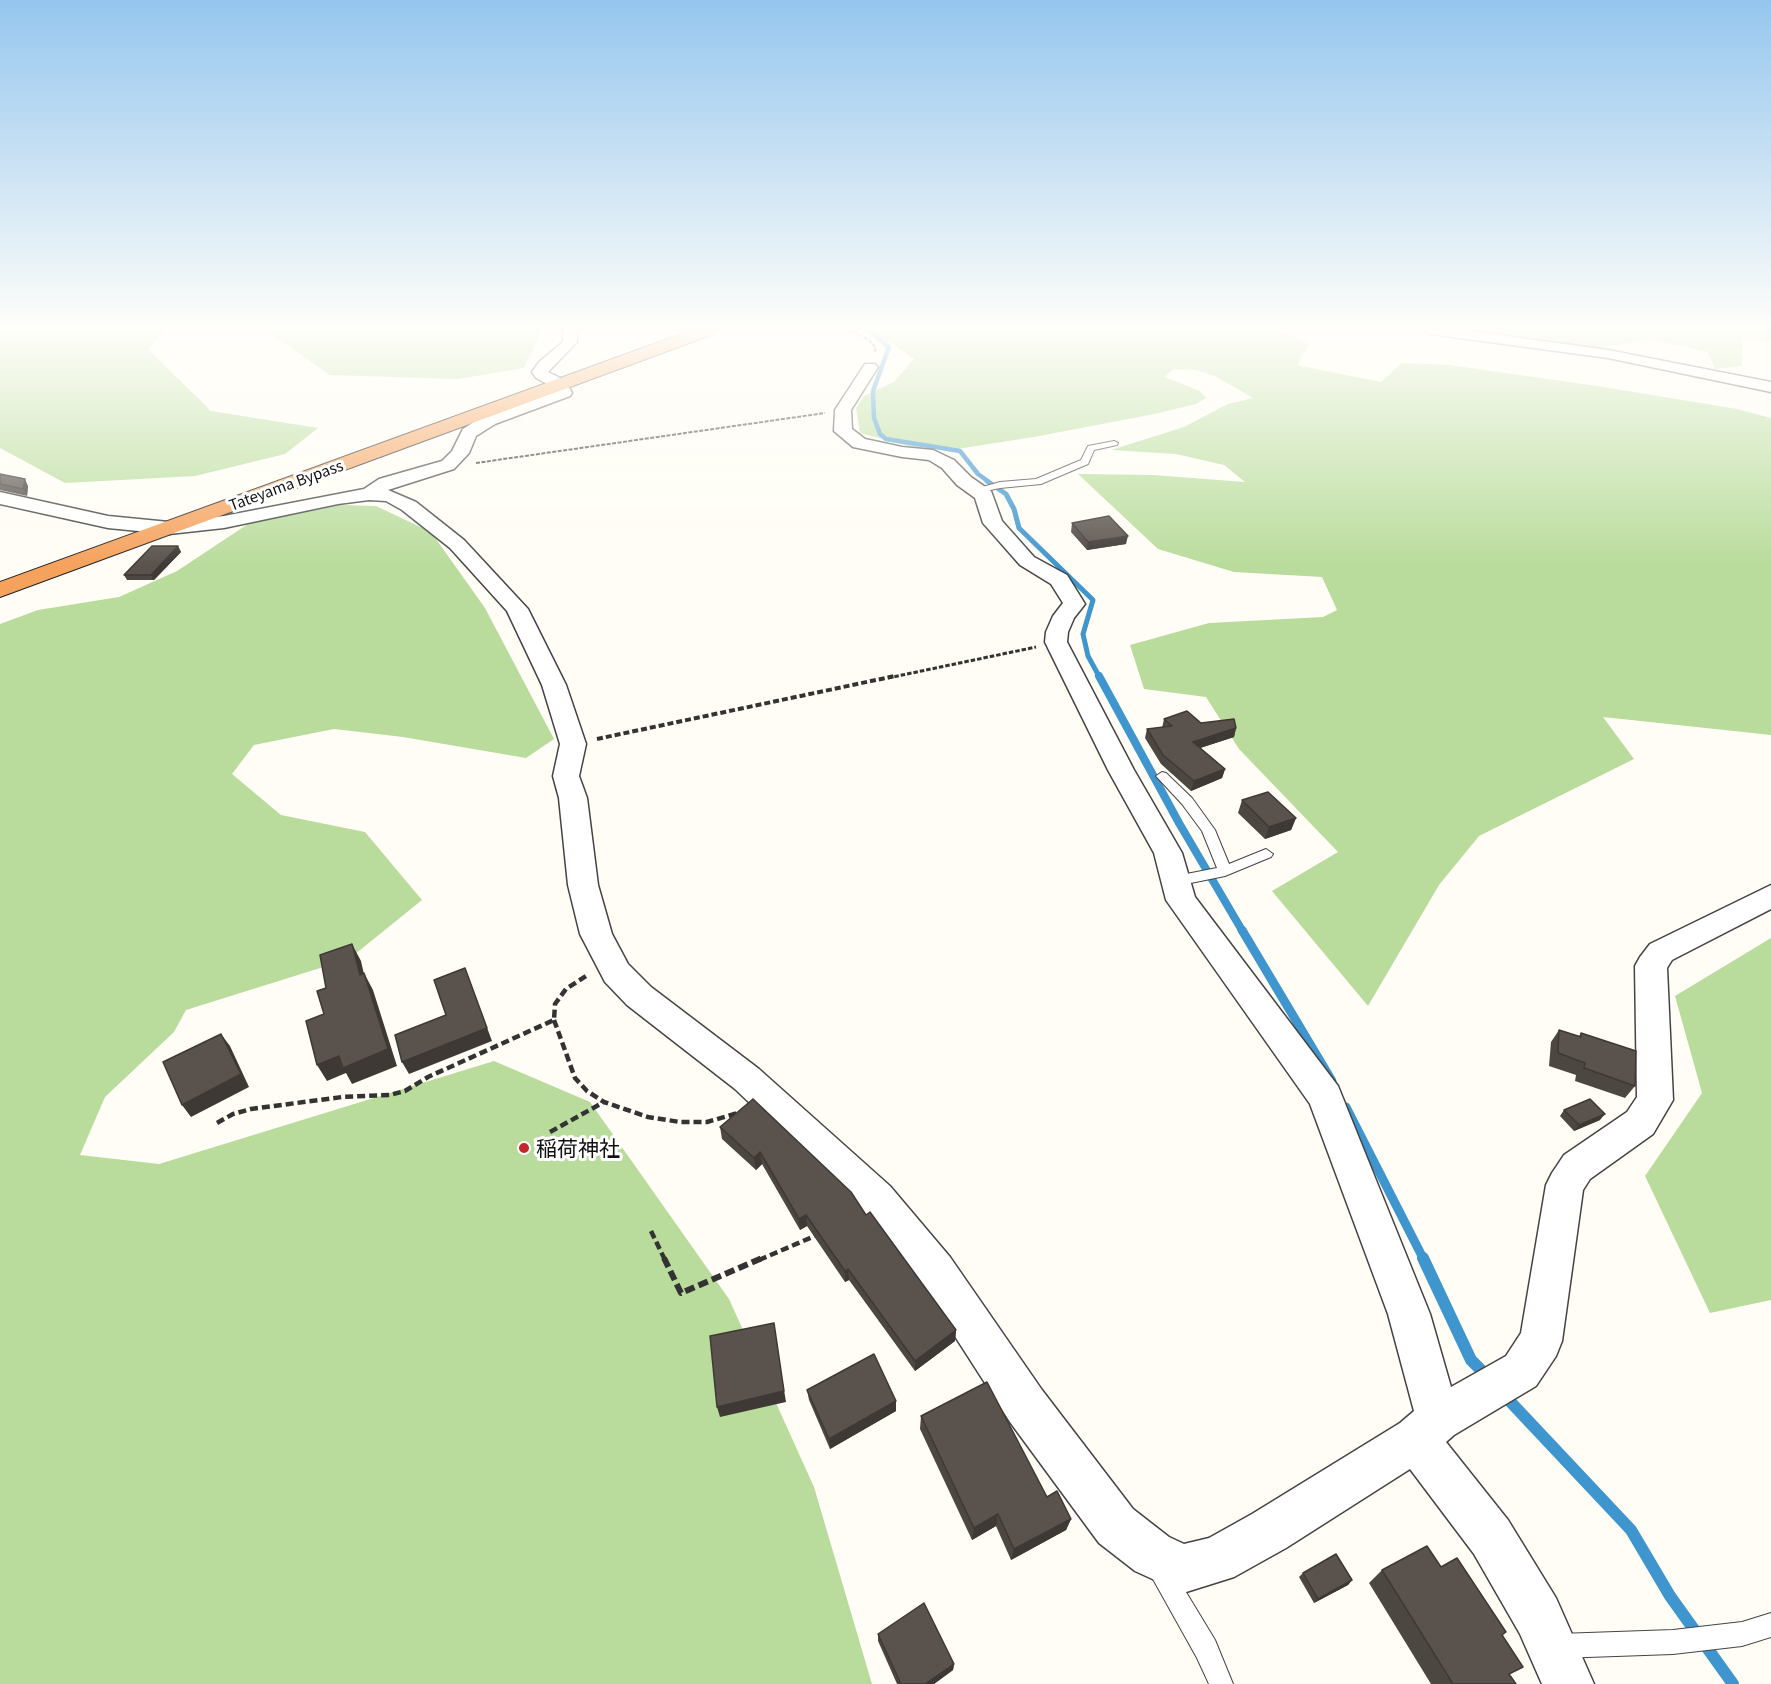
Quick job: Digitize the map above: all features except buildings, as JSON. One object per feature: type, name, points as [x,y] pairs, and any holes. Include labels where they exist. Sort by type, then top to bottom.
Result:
[{"type":"highway","name":"Tateyama Bypass","points":[[0,576],[473,409]]},
{"type":"highway","name":"Tateyama Bypass","points":[[0,590],[480,409]]},
{"type":"street","points":[[369,494],[386,483],[448,465],[459,453],[469,433],[489,420],[521,409]]},
{"type":"street","points":[[843,410],[843,431],[849,437],[872,447],[933,455],[987,488],[984,495],[993,523],[1027,561],[1059,580],[1074,604],[1060,624],[1056,642],[1121,770],[1185,880],[1181,900],[1325,1097],[1409,1314],[1427,1429],[1538,1616],[1560,1665]]},
{"type":"street","points":[[0,498],[108,522],[169,528],[224,522],[316,502],[369,494],[390,496],[409,506],[457,544],[517,609],[554,685],[573,744],[566,776],[573,798],[583,885],[596,934],[616,973],[639,996],[668,1016],[767,1097],[876,1198],[936,1271],[1026,1406],[1116,1526],[1152,1554],[1183,1569],[1217,1560],[1269,1531],[1521,1371],[1541,1341],[1566,1185],[1577,1167],[1640,1124],[1655,1100],[1652,966],[1661,952],[1771,896]]},
{"type":"lane","points":[[987,488],[1038,482],[1085,462],[1091,448],[1114,443]]},
{"type":"lane","points":[[1162,776],[1187,801],[1208,830],[1222,872]]},
{"type":"lane","points":[[1185,880],[1222,872],[1266,854]]},
{"type":"lane","points":[[1152,1554],[1206,1649],[1221,1684]]},
{"type":"lane","points":[[1560,1665],[1673,1642],[1742,1634],[1771,1624]]},
{"type":"path","points":[[448,465],[521,457],[843,410]]},
{"type":"path","points":[[573,744],[1056,642]]},
{"type":"path","points":[[611,964],[583,977],[566,989],[555,1004],[554,1020],[575,1078],[587,1091],[604,1102],[648,1117],[680,1122],[707,1122],[748,1110],[767,1097]]},
{"type":"path","points":[[217,1123],[234,1113],[251,1109],[342,1097],[390,1095],[405,1091],[428,1077],[554,1020]]},
{"type":"path","points":[[550,1132],[604,1102]]},
{"type":"path","points":[[651,1231],[681,1293],[820,1234]]},
{"type":"green space","points":[[0,409],[209,409],[211,411],[318,428],[285,454],[195,476],[65,483],[0,448]]},
{"type":"green space","points":[[856,409],[1177,409],[1034,437],[957,449],[913,447],[860,433]]},
{"type":"green space","points":[[1219,409],[1734,409],[1771,418],[1771,735],[1603,717],[1634,759],[1479,836],[1439,885],[1368,1006],[1272,891],[1338,852],[1239,749],[1206,697],[1144,689],[1130,645],[1209,623],[1323,617],[1337,610],[1322,577],[1234,572],[1158,549],[1078,474],[1153,475],[1245,482],[1224,465],[1176,454],[1111,450],[1184,427]]},
{"type":"green space","points":[[340,505],[376,506],[431,532],[485,608],[554,739],[526,758],[403,737],[334,729],[254,745],[232,774],[281,815],[365,832],[422,900],[349,959],[186,1010],[174,1032],[105,1097],[80,1155],[159,1164],[494,1061],[590,1102],[729,1299],[814,1487],[872,1684],[0,1684],[0,624],[38,610],[119,597],[177,571],[248,524]]},
{"type":"green space","points":[[1771,938],[1771,1300],[1710,1313],[1645,1176],[1702,1093],[1675,996]]},
{"type":"waterway","points":[[874,409],[874,418],[880,434],[886,439],[960,451],[978,474],[989,482]]},
{"type":"waterway","points":[[987,481],[1006,494],[1014,509],[1019,528],[1093,600],[1083,634],[1088,656],[1100,678]]},
{"type":"waterway","points":[[1099,676],[1179,823],[1243,932]]},
{"type":"waterway","points":[[1242,930],[1332,1081]]},
{"type":"waterway","points":[[1346,1107],[1423,1258]]},
{"type":"waterway","points":[[1423,1258],[1471,1360],[1488,1377]]},
{"type":"waterway","points":[[1504,1395],[1631,1530],[1670,1596],[1733,1684]]},
{"type":"place","name":"稲荷神社","points":[[524,1148]]}]
